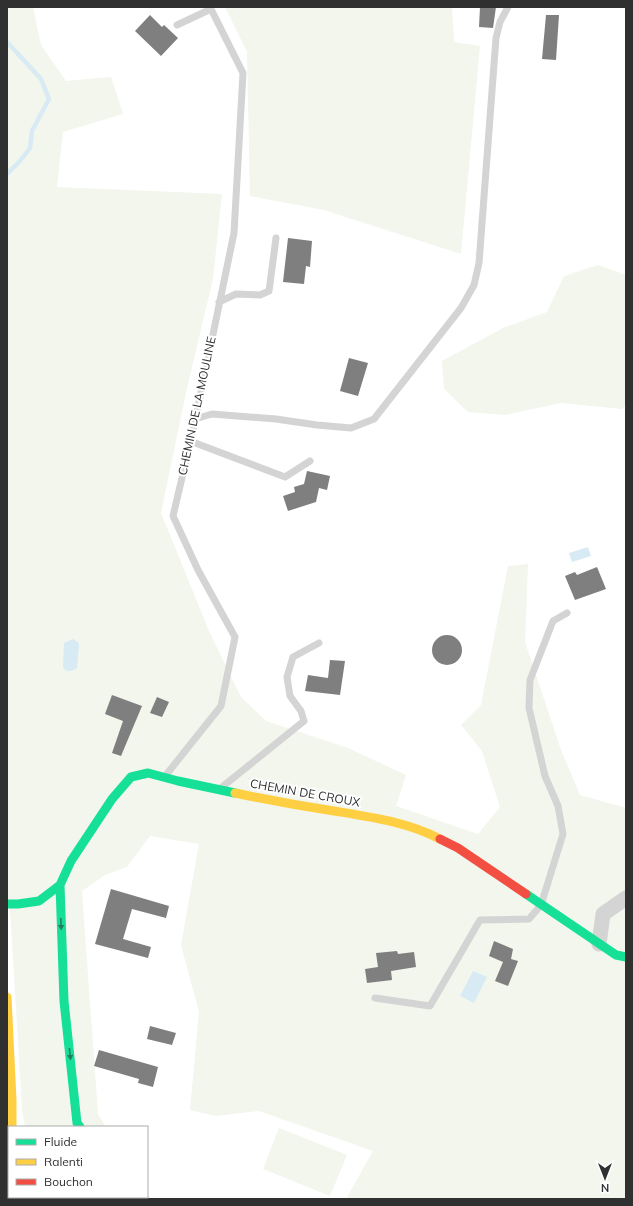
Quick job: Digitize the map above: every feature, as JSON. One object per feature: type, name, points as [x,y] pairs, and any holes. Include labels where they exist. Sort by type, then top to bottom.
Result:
[{"type":"street","name":"CHEMIN DE CROUX","points":[[7,904],[39,901],[60,885],[71,861],[112,799],[131,777],[148,773],[164,778],[274,801],[380,819],[422,830],[458,848],[599,944],[616,955],[626,957]]},
{"type":"street","points":[[60,885],[64,1001],[78,1126]]},
{"type":"street","points":[[599,944],[603,914],[626,898]]},
{"type":"street","points":[[7,997],[12,1093],[12,1126]]},
{"type":"lane","points":[[195,419],[212,414],[276,419],[351,428],[374,419],[461,308],[474,285],[479,263],[496,38],[500,22],[508,7]]},
{"type":"lane","points":[[177,25],[210,8]]},
{"type":"lane","name":"CHEMIN DE LA MOULINE","points":[[164,778],[221,706],[235,637],[198,570],[173,516],[234,233],[243,73],[210,8]]},
{"type":"lane","points":[[220,302],[236,294],[260,295],[269,291],[276,238]]},
{"type":"lane","points":[[190,441],[285,477],[310,460]]},
{"type":"lane","points":[[375,998],[430,1006],[480,920],[529,919],[541,905],[563,834],[558,806],[545,776],[529,708],[530,680],[553,621],[567,613]]},
{"type":"lane","points":[[219,790],[304,720],[302,711],[290,696],[287,677],[293,657],[319,643]]},
{"type":"lane","points":[[616,955],[626,960]]},
{"type":"shaded area","points":[[7,7],[33,7],[41,45],[66,81],[111,77],[123,114],[63,132],[57,187],[222,194],[213,279],[187,388],[161,513],[209,631],[241,697],[266,721],[348,748],[406,775],[396,806],[478,834],[500,807],[482,751],[461,725],[481,705],[508,566],[528,564],[525,642],[561,750],[580,795],[626,808],[626,1199],[346,1199],[373,1151],[259,1111],[215,1116],[190,1110],[199,1012],[181,945],[199,844],[150,836],[127,867],[105,875],[82,891],[98,1114],[105,1126],[25,1126],[22,1109],[11,924],[7,890]]},
{"type":"shaded area","points":[[225,7],[452,7],[454,42],[480,46],[461,254],[324,210],[250,196],[247,52]]},
{"type":"shaded area","points":[[598,265],[626,275],[626,405],[622,409],[561,403],[505,415],[468,412],[444,389],[442,361],[503,328],[547,312],[564,276]]},
{"type":"shaded area","points":[[588,547],[591,556],[572,562],[569,553]]},
{"type":"shaded area","points":[[73,639],[78,642],[79,645],[77,668],[68,671],[63,667],[64,643]]},
{"type":"shaded area","points":[[473,971],[487,977],[474,1003],[460,996]]},
{"type":"shaded area","points":[[279,1128],[347,1155],[330,1196],[263,1169]]},
{"type":"shaded area","points":[[148,1195],[150,1199],[36,1199],[148,1198]]},
{"type":"building","points":[[480,7],[496,7],[493,28],[479,27]]},
{"type":"building","points":[[150,15],[162,27],[164,25],[178,38],[161,56],[135,31]]},
{"type":"building","points":[[546,15],[559,15],[556,60],[542,59]]},
{"type":"building","points":[[288,238],[312,241],[310,267],[306,266],[304,284],[283,282]]},
{"type":"building","points":[[349,358],[368,363],[358,396],[340,391]]},
{"type":"building","points":[[307,471],[330,476],[327,490],[319,488],[316,502],[288,511],[283,496],[295,492],[294,487],[304,484]]},
{"type":"building","points":[[597,567],[606,589],[575,600],[565,576],[575,572],[577,575]]},
{"type":"building","points":[[447,635],[457,640],[462,650],[457,660],[447,665],[437,660],[432,650],[437,640]]},
{"type":"building","points":[[330,660],[345,661],[340,695],[305,691],[308,675],[328,678]]},
{"type":"building","points":[[112,695],[142,706],[121,756],[112,753],[123,721],[105,714]]},
{"type":"building","points":[[157,697],[169,702],[162,717],[150,713]]},
{"type":"building","points":[[111,889],[169,906],[166,918],[132,909],[123,939],[151,947],[148,958],[95,944]]},
{"type":"building","points":[[494,941],[513,949],[511,959],[518,961],[508,986],[495,981],[503,962],[489,956]]},
{"type":"building","points":[[397,951],[398,954],[414,952],[416,967],[391,971],[392,980],[367,983],[365,969],[378,967],[376,953]]},
{"type":"building","points":[[150,1026],[176,1033],[172,1045],[147,1039]]},
{"type":"building","points":[[99,1050],[158,1067],[153,1087],[138,1083],[139,1079],[94,1066]]},
{"type":"waterway","points":[[7,42],[41,79],[49,99],[32,131],[30,148],[7,174]]},
{"type":"traffic: fast","points":[[7,904],[39,901],[60,885],[71,861],[112,799],[131,777],[148,773],[235,793]]},
{"type":"traffic: fast","points":[[60,885],[64,1001],[77,1123],[79,1126]]},
{"type":"traffic: fast","points":[[526,894],[616,955],[626,957]]},
{"type":"traffic: slow","points":[[235,793],[402,824],[440,839]]},
{"type":"traffic: slow","points":[[7,997],[12,1126]]},
{"type":"traffic: slow","points":[[7,1174],[8,1182]]},
{"type":"traffic: jam","points":[[440,839],[458,848],[526,894]]}]
